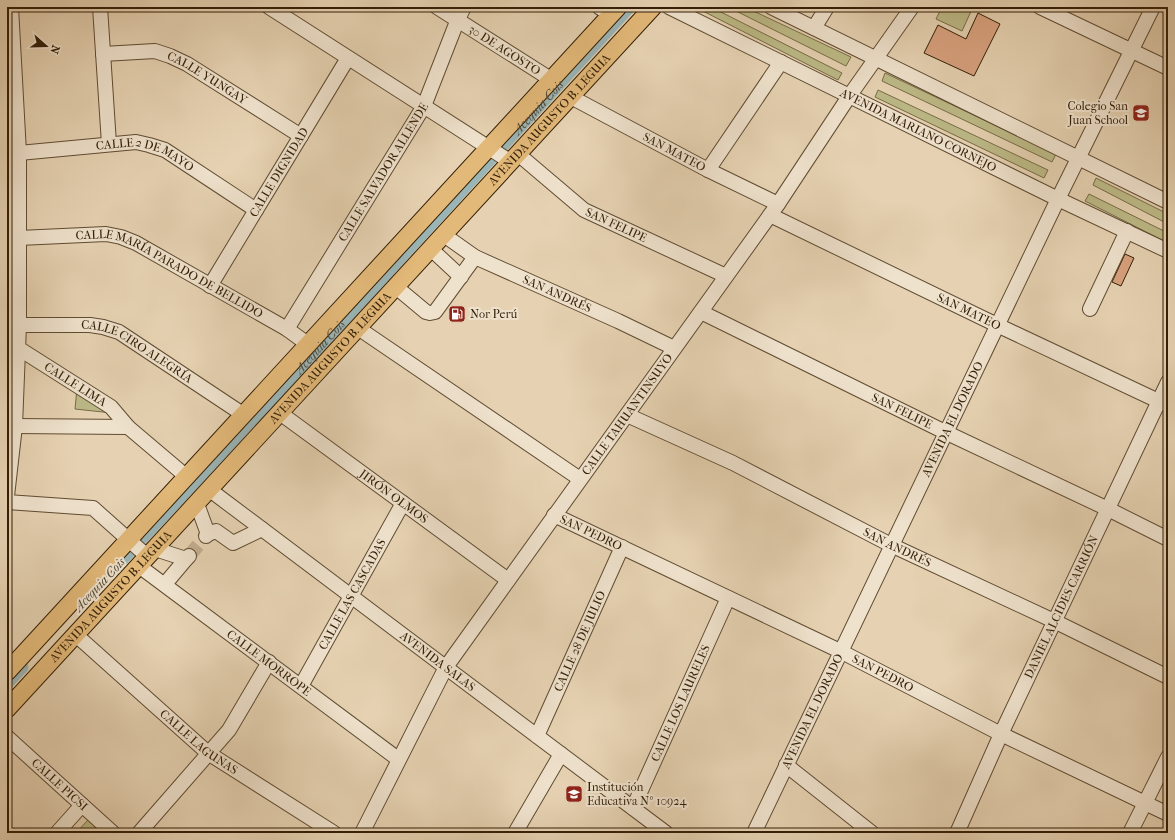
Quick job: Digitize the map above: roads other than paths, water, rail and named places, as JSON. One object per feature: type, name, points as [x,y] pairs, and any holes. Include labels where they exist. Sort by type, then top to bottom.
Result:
[{"type":"main road","name":"AVENIDA AUGUSTO B. LEGUIA","points":[[7,709],[653,7]]},
{"type":"main road","name":"AVENIDA AUGUSTO B. LEGUIA","points":[[7,672],[552,80],[609,10]]},
{"type":"street","points":[[7,496],[14,426],[19,326],[13,270],[19,238],[19,153],[12,125],[11,7]]},
{"type":"street","points":[[100,7],[109,144]]},
{"type":"street","name":"SAN FELIPE","points":[[268,7],[490,148],[513,159],[584,210],[726,276]]},
{"type":"street","name":"30 DE AGOSTO","points":[[437,7],[461,13],[552,80]]},
{"type":"street","name":"AVENIDA MARIANO CORNEJO","points":[[670,7],[1168,251]]},
{"type":"street","points":[[771,7],[1168,202]]},
{"type":"street","points":[[814,28],[827,7]]},
{"type":"street","name":"CALLE TAHUANTINSUYO","points":[[362,833],[398,759],[446,667],[774,210],[850,95],[912,7]]},
{"type":"street","points":[[1040,7],[1168,68]]},
{"type":"street","name":"AVENIDA EL DORADO","points":[[754,833],[1058,198],[1153,7]]},
{"type":"street","name":"CALLE SALVADOR ALLENDE","points":[[287,329],[424,106],[461,13]]},
{"type":"street","name":"CALLE YUNGAY","points":[[103,54],[155,51],[170,56],[187,64],[301,136]]},
{"type":"street","name":"CALLE DIGNIDAD","points":[[210,286],[348,58]]},
{"type":"street","points":[[708,170],[781,62]]},
{"type":"street","name":"SAN MATEO","points":[[571,97],[708,170],[774,210],[997,325],[1164,403]]},
{"type":"street","name":"CALLE 2 DE MAYO","points":[[19,153],[136,142],[149,144],[165,150],[256,210]]},
{"type":"street","points":[[1090,309],[1127,231]]},
{"type":"street","name":"CALLE MARÍA PARADO DE BELLIDO","points":[[19,238],[106,234],[121,237],[136,243],[287,329],[308,345]]},
{"type":"street","name":"SAN ANDRÉS","points":[[444,235],[475,258],[618,321],[674,348]]},
{"type":"street","points":[[431,249],[461,277]]},
{"type":"street","points":[[396,287],[426,312],[434,312],[475,258]]},
{"type":"street","name":"SAN FELIPE","points":[[701,312],[945,432],[1168,539]]},
{"type":"street","name":"CALLE CIRO ALEGRÍA","points":[[19,326],[90,325],[119,332],[244,415]]},
{"type":"street","points":[[358,328],[580,479]]},
{"type":"street","name":"CALLE LIMA","points":[[18,348],[111,407],[128,427],[187,477]]},
{"type":"street","name":"DANIEL ALCIDES CARRIÓN","points":[[957,833],[1000,734],[1054,621],[1108,509],[1164,403],[1168,382]]},
{"type":"street","name":"JIRÓN OLMOS","points":[[280,413],[508,580]]},
{"type":"street","name":"SAN ANDRÉS","points":[[627,415],[733,463],[892,545],[1054,621],[1168,677]]},
{"type":"street","name":"CALLE LIMA","points":[[14,426],[128,427]]},
{"type":"street","name":"AVENIDA SALAS","points":[[210,490],[633,808],[662,832]]},
{"type":"street","name":"CALLE MORROPE","points":[[7,502],[93,508],[147,557],[165,584],[398,759]]},
{"type":"street","name":"CALLE LAS CASCADAS","points":[[301,686],[403,503]]},
{"type":"street","points":[[197,504],[207,535],[216,531],[233,543],[262,529]]},
{"type":"street","name":"SAN PEDRO","points":[[554,515],[840,652],[1000,734],[1168,814]]},
{"type":"street","name":"CALLE 28 DE JULIO","points":[[537,736],[622,547]]},
{"type":"street","points":[[147,557],[188,557],[165,584]]},
{"type":"street","name":"CALLE LOS LAURELES","points":[[633,808],[728,598]]},
{"type":"street","name":"CALLE LAGUNAS","points":[[76,635],[208,753],[334,833]]},
{"type":"street","points":[[139,833],[228,730],[269,662]]},
{"type":"street","name":"CALLE PICSI","points":[[7,737],[113,833]]},
{"type":"street","points":[[515,833],[561,754]]},
{"type":"street","points":[[1130,833],[1168,757]]},
{"type":"street","points":[[786,765],[872,833]]},
{"type":"street","points":[[57,833],[82,805]]},
{"type":"waterway","name":"Acequia Cois","points":[[112,570],[254,418],[629,7]]},
{"type":"waterway","name":"Acequia Cois","points":[[7,683],[22,667]]},
{"type":"tunnel","points":[[189,556],[206,536]]},
{"type":"place","name":"Colegio San Juan School","points":[[1141,113]]},
{"type":"place","name":"Nor Perú","points":[[457,314]]},
{"type":"place","name":"Institución Educativa Nº 10924","points":[[574,794]]}]
